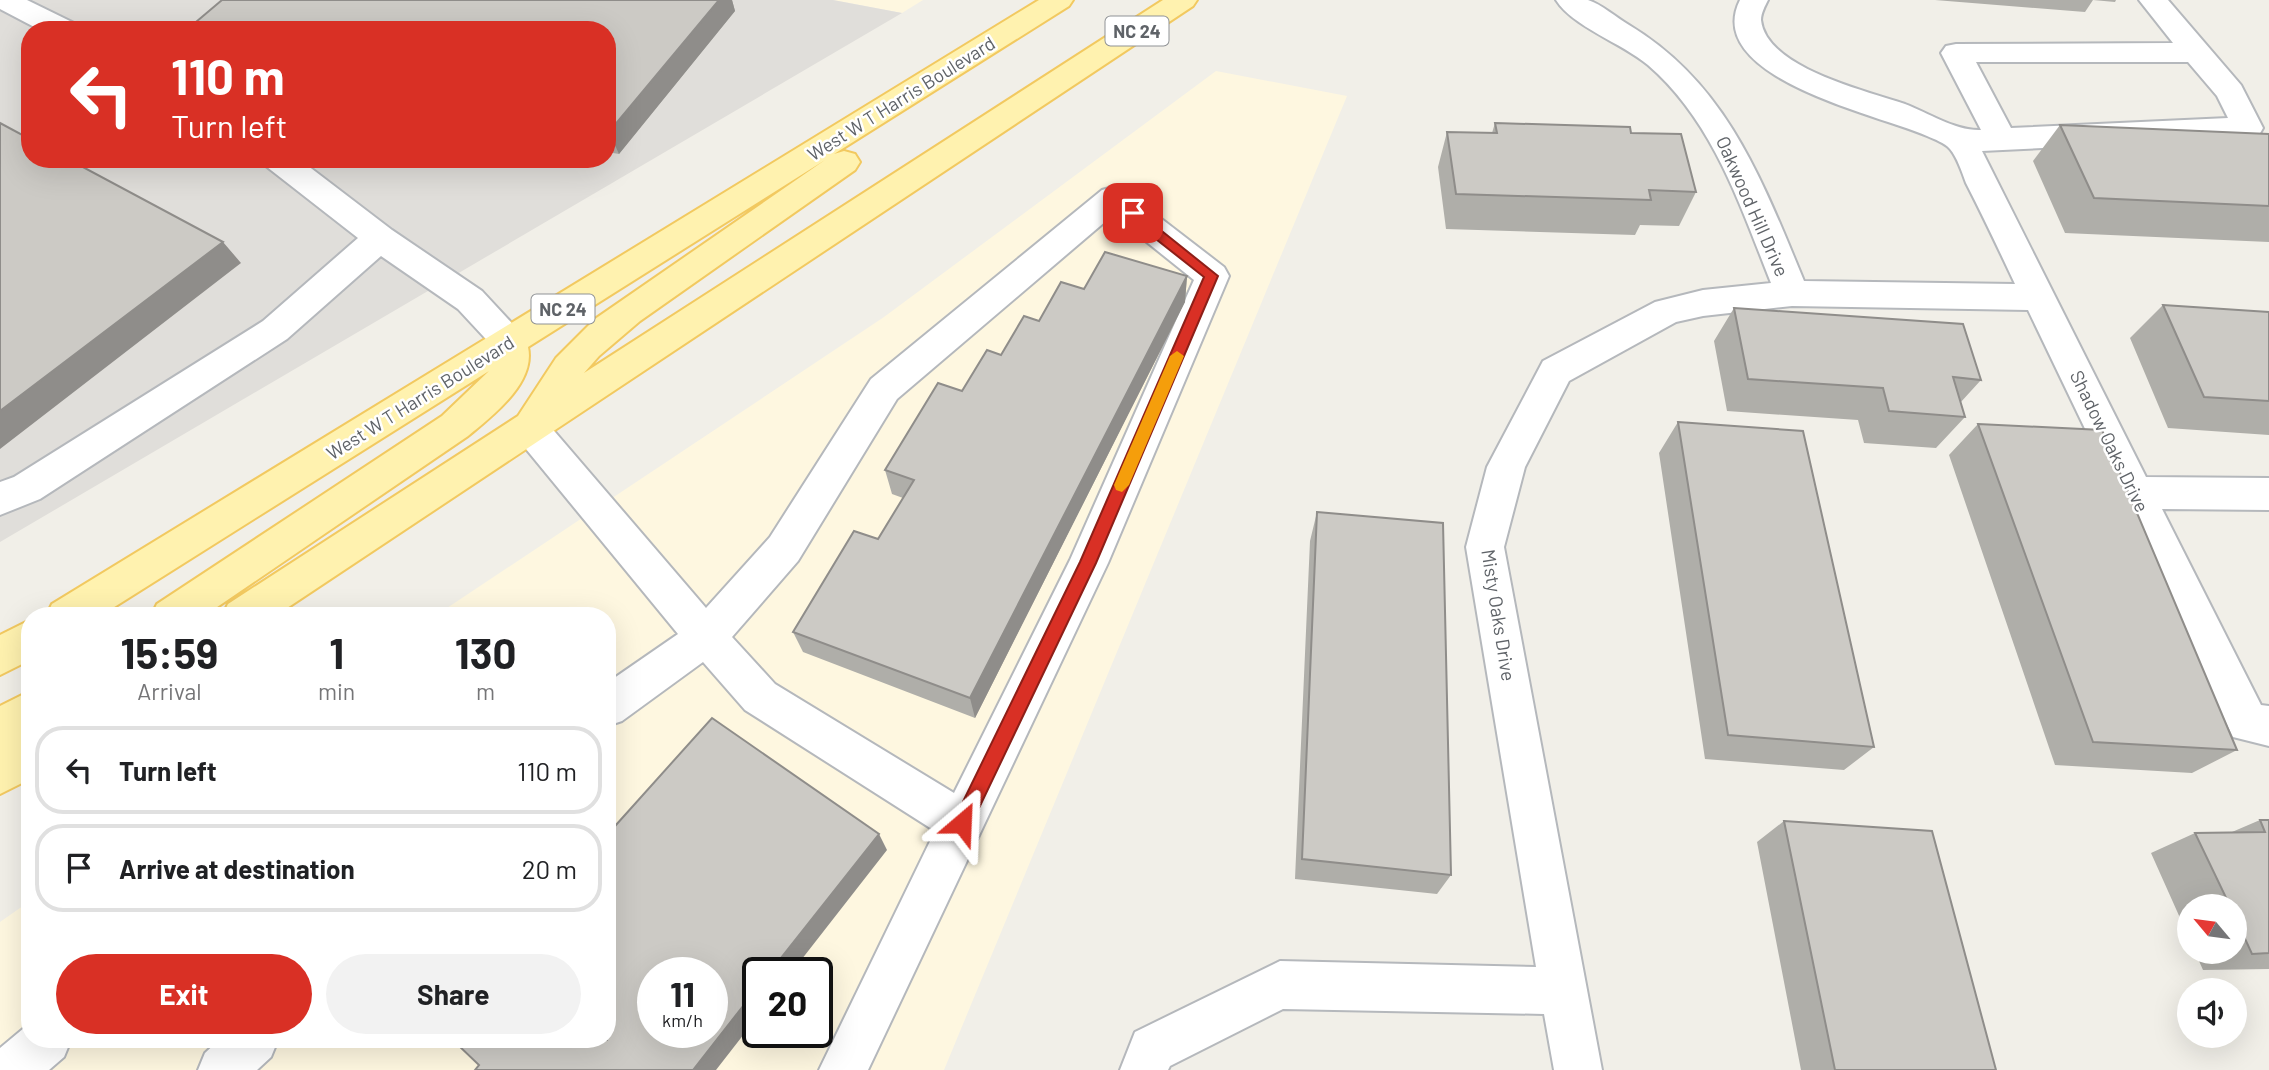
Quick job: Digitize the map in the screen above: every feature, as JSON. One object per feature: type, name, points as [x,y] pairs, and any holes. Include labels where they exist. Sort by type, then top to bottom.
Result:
[{"type":"main road","name":"NC 24","points":[[256,607],[1183,0]]},
{"type":"main road","points":[[530,428],[552,387],[571,362],[617,319],[874,141],[1046,8]]},
{"type":"main road","name":"West W T Harris Boulevard","points":[[81,607],[1046,8]]},
{"type":"main road","points":[[184,607],[455,426],[487,397],[509,371],[512,358],[509,342]]},
{"type":"main road","points":[[0,657],[21,644]]},
{"type":"main road","points":[[0,730],[21,716]]},
{"type":"main road","points":[[0,774],[21,761]]},
{"type":"street","points":[[4,0],[46,21]]},
{"type":"street","name":"Oakwood Hill Drive","points":[[1545,0],[1578,6],[1659,59],[1685,85],[1721,132],[1748,185],[1792,293]]},
{"type":"street","points":[[1754,0],[1746,18],[1751,34],[1765,54],[1789,72],[1823,88],[1935,127],[1962,141],[2248,128],[2230,92],[2153,0]]},
{"type":"street","points":[[2001,139],[1955,53],[2198,52]]},
{"type":"street","name":"Shadow Oaks Drive","points":[[1962,141],[2248,723],[2269,726]]},
{"type":"street","points":[[290,168],[380,238],[470,300],[509,342]]},
{"type":"street","points":[[616,701],[706,637],[784,549],[884,389],[1113,198],[1212,276],[1088,563],[844,1070]]},
{"type":"street","points":[[0,499],[27,488],[275,330],[380,238]]},
{"type":"street","name":"Misty Oaks Drive","points":[[1578,1070],[1485,547],[1506,467],[1556,371],[1667,311],[1703,303],[1792,293],[2040,297]]},
{"type":"street","points":[[530,428],[706,637],[760,696],[962,823]]},
{"type":"street","points":[[2135,493],[2269,494]]},
{"type":"street","points":[[1144,1070],[1152,1049],[1280,985],[1564,991]]},
{"type":"street","points":[[12,1070],[38,1048]]},
{"type":"street","points":[[222,1070],[245,1048]]},
{"type":"shaded area","points":[[0,0],[833,0],[902,13],[0,542]]},
{"type":"shaded area","points":[[833,0],[923,0],[902,13]]},
{"type":"shaded area","points":[[1216,71],[1347,96],[944,1070],[0,1070],[0,922],[21,907],[21,1048],[616,1048],[616,607],[449,607],[884,317]]},
{"type":"building","points":[[222,0],[719,0],[616,124],[616,21],[197,21]]},
{"type":"building","points":[[0,123],[21,134],[21,168],[85,168],[223,242],[0,411]]},
{"type":"building","points":[[1495,123],[1630,127],[1631,133],[1681,134],[1696,192],[1649,190],[1651,200],[1456,194],[1447,132],[1497,133]]},
{"type":"building","points":[[2060,125],[2269,134],[2269,206],[2094,198]]},
{"type":"building","points":[[1105,252],[1187,276],[970,698],[793,632],[854,531],[878,539],[914,480],[885,470],[938,383],[962,391],[987,350],[1001,355],[1024,316],[1039,321],[1061,282],[1084,289]]},
{"type":"building","points":[[2163,305],[2269,312],[2269,401],[2204,397]]},
{"type":"building","points":[[1734,308],[1963,324],[1981,380],[1953,377],[1965,417],[1889,411],[1883,388],[1748,379]]},
{"type":"building","points":[[1678,422],[1803,431],[1874,747],[1728,735]]},
{"type":"building","points":[[1978,424],[2102,430],[2237,750],[2093,742]]},
{"type":"building","points":[[1317,512],[1443,523],[1451,875],[1302,859]]},
{"type":"building","points":[[712,718],[879,834],[782,957],[742,957],[742,1007],[728,1025],[728,957],[637,957],[637,1048],[710,1048],[693,1070],[475,1070],[479,1065],[461,1048],[616,1048],[616,825]]},
{"type":"building","points":[[2260,820],[2269,820],[2269,953],[2252,954],[2247,943],[2247,894],[2224,894],[2195,833],[2265,832]]},
{"type":"building","points":[[1784,821],[1932,831],[1996,1070],[1835,1070]]},
{"type":"slow traffic","points":[[1122,485],[1177,356]]},
{"type":"route","points":[[962,823],[1088,563],[1212,276],[1133,213]]}]
